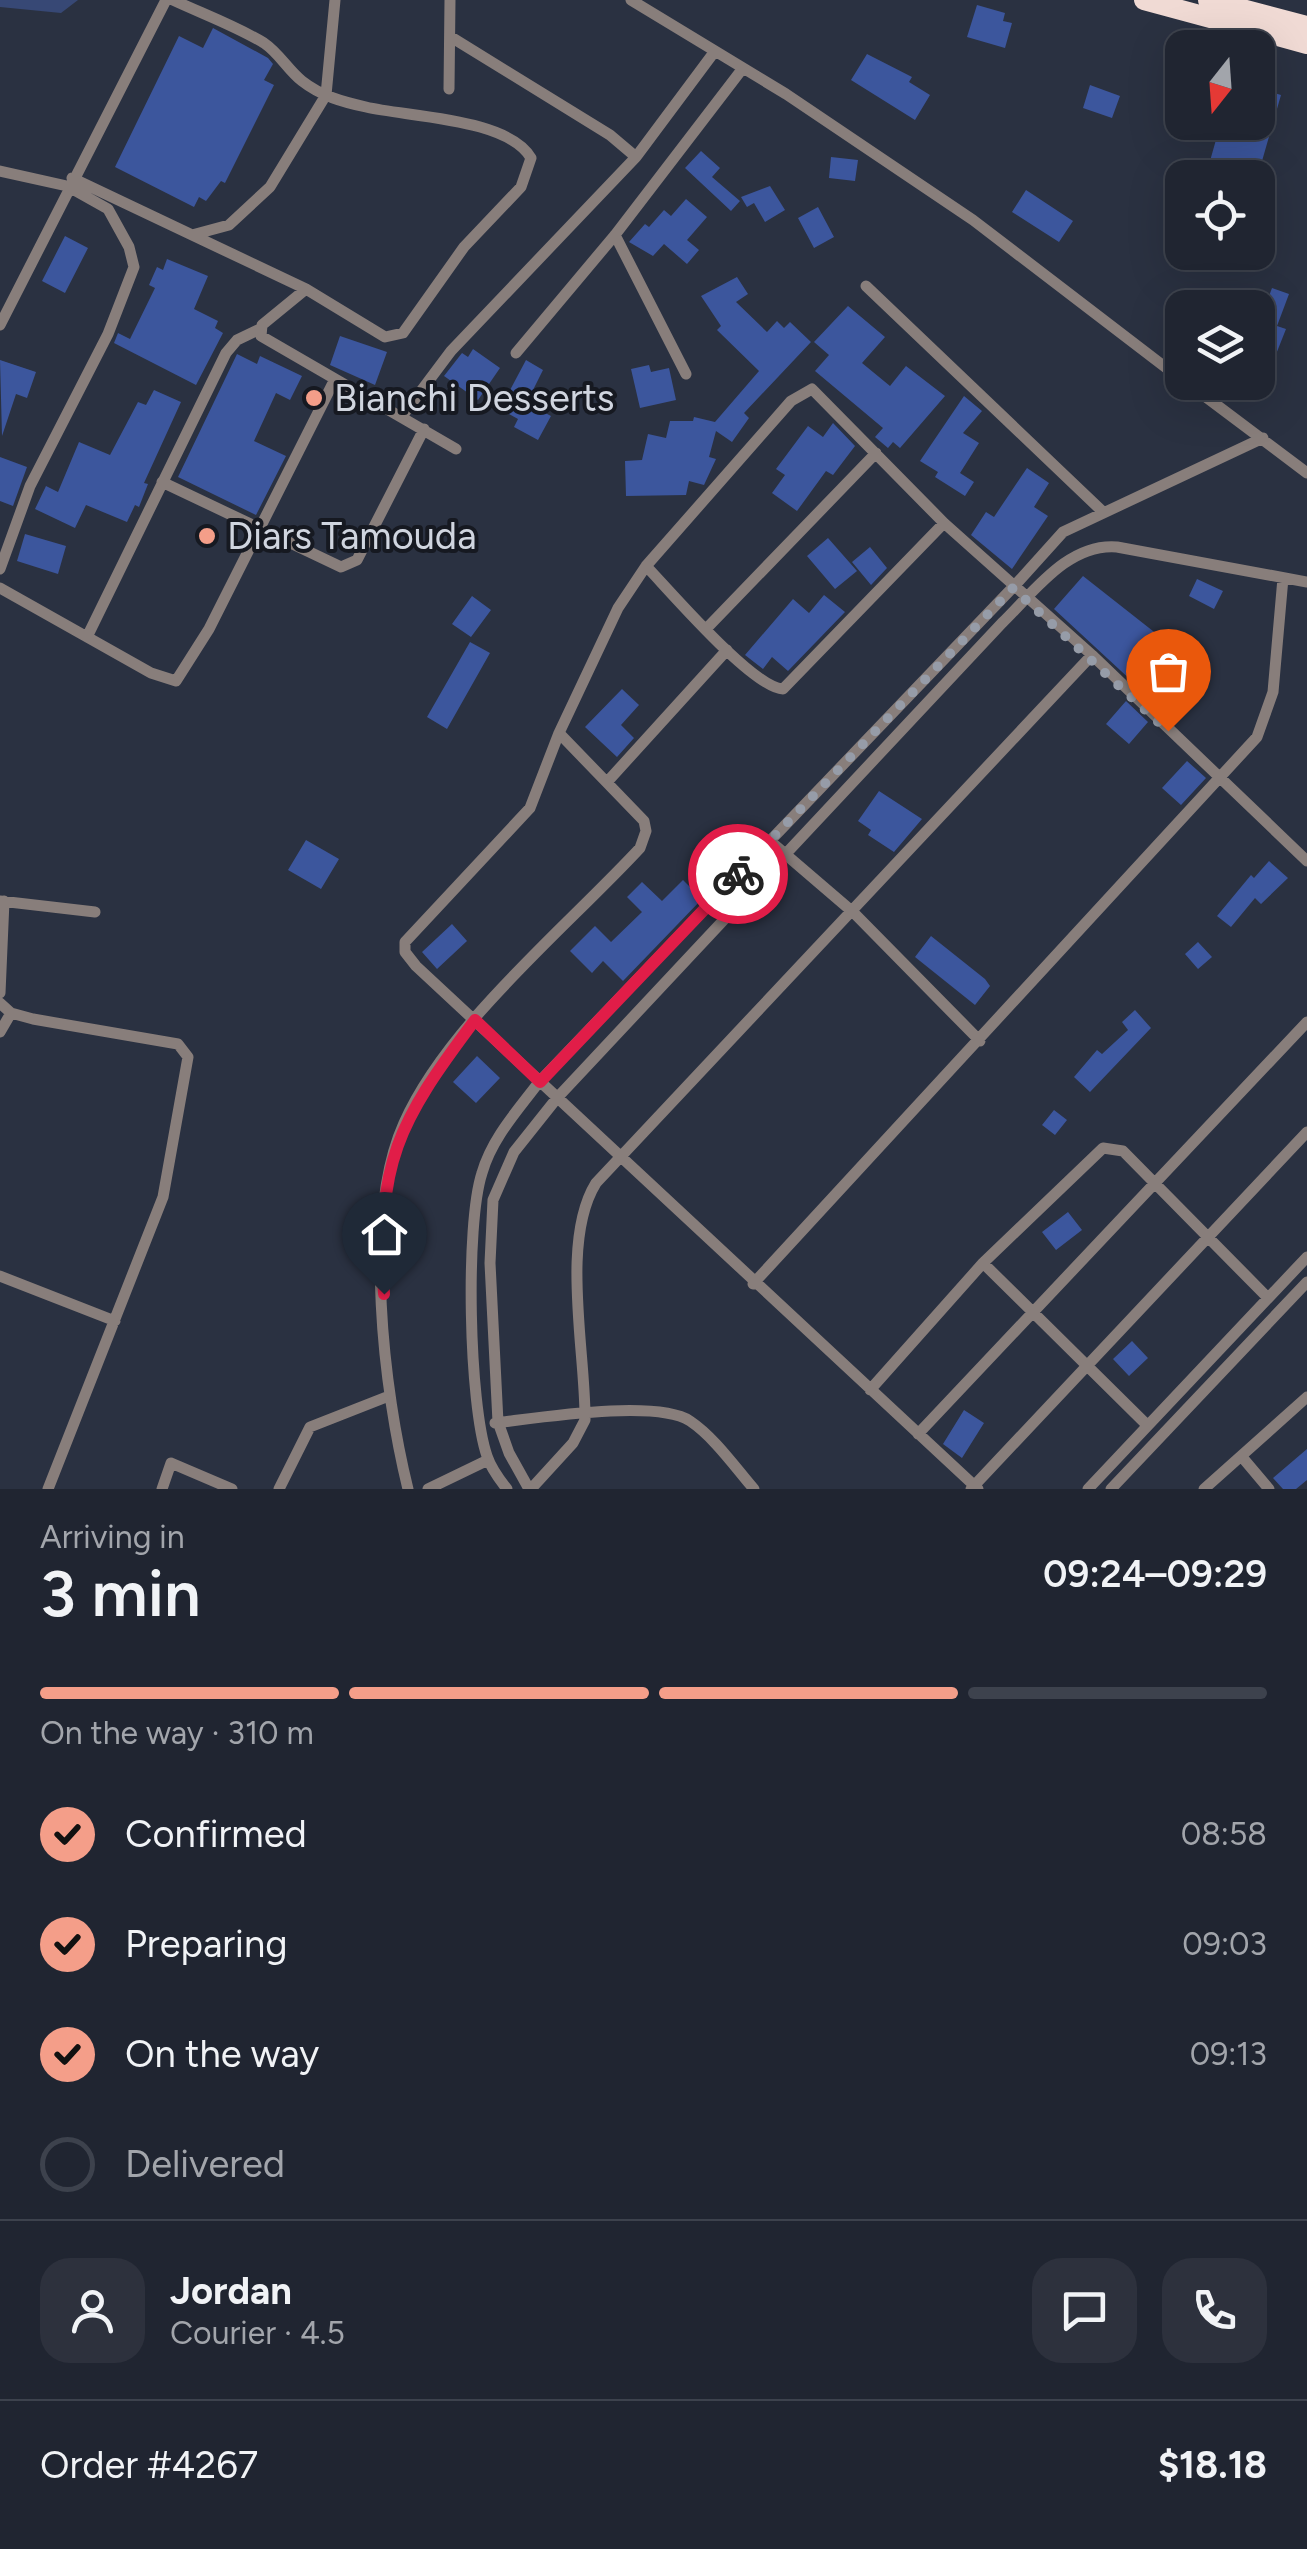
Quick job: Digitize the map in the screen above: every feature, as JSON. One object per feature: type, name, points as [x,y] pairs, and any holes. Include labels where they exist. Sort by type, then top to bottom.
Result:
[{"type":"highway","points":[[1144,0],[1307,44]]},
{"type":"highway","points":[[1208,0],[1307,26]]},
{"type":"street","points":[[0,171],[69,182],[192,235],[306,289],[385,337],[403,333],[464,247],[521,188],[531,158],[526,150],[494,132],[326,96],[301,80],[266,44],[170,0],[69,182],[0,324]]},
{"type":"street","points":[[192,235],[229,225],[270,187],[326,96],[335,0]]},
{"type":"street","points":[[449,89],[450,0]]},
{"type":"street","points":[[631,0],[743,68],[973,220],[1165,367]]},
{"type":"street","points":[[451,37],[610,135],[636,157]]},
{"type":"street","points":[[403,415],[450,351],[636,157],[715,51]]},
{"type":"street","points":[[516,353],[615,235],[743,68]]},
{"type":"street","points":[[0,569],[30,486],[129,287],[134,266],[124,234],[108,208],[69,182]]},
{"type":"street","points":[[615,235],[686,374]]},
{"type":"street","points":[[866,286],[1102,511]]},
{"type":"street","points":[[88,637],[226,353],[236,340],[260,329],[306,289]]},
{"type":"street","points":[[260,329],[265,340],[403,415],[456,450]]},
{"type":"street","points":[[0,588],[151,673],[169,680],[181,678],[336,378]]},
{"type":"street","points":[[1307,861],[1092,656],[944,523],[818,390],[806,390],[790,402],[646,566],[608,626],[559,732],[530,808],[404,945],[416,966],[975,1488],[1307,1132]]},
{"type":"street","points":[[1210,400],[1307,473]]},
{"type":"street","points":[[162,482],[333,564],[353,563],[424,429]]},
{"type":"street","points":[[507,1489],[488,1460],[480,1425],[472,1249],[475,1200],[496,1141],[540,1082],[1013,588],[1054,539],[1102,511],[1263,438]]},
{"type":"street","points":[[706,629],[876,453]]},
{"type":"street","points":[[646,566],[727,650],[769,686],[788,688],[944,523]]},
{"type":"street","points":[[1092,656],[591,1191],[579,1234],[585,1414],[573,1443],[530,1489],[508,1454],[498,1422],[490,1263],[493,1200],[514,1152],[557,1098],[1028,599],[1072,558],[1103,546],[1307,582]]},
{"type":"street","points":[[753,1284],[1257,737],[1271,706],[1283,578]]},
{"type":"street","points":[[608,781],[727,650]]},
{"type":"street","points":[[408,1489],[389,1396],[382,1261],[387,1180],[404,1124],[475,1020],[640,848],[646,831],[644,821],[559,732]]},
{"type":"street","points":[[770,841],[854,913],[980,1041]]},
{"type":"street","points":[[0,993],[2,901],[96,912]]},
{"type":"street","points":[[0,1003],[11,1013],[178,1044],[186,1051],[188,1067],[173,1162],[116,1321],[48,1489]]},
{"type":"street","points":[[0,1032],[11,1013]]},
{"type":"street","points":[[918,1434],[1307,1022]]},
{"type":"street","points":[[870,1390],[982,1263],[1103,1148],[1120,1148],[1268,1298]]},
{"type":"street","points":[[1088,1489],[1307,1257]]},
{"type":"street","points":[[982,1263],[1148,1426]]},
{"type":"street","points":[[0,1276],[116,1321]]},
{"type":"street","points":[[1111,1489],[1307,1282]]},
{"type":"street","points":[[279,1489],[295,1450],[310,1427],[389,1396]]},
{"type":"street","points":[[1204,1489],[1307,1396]]},
{"type":"street","points":[[480,1425],[585,1414],[661,1412],[686,1418],[754,1489]]},
{"type":"street","points":[[1242,1457],[1269,1489]]},
{"type":"street","points":[[428,1489],[488,1460]]},
{"type":"street","points":[[162,1489],[172,1464],[232,1489]]},
{"type":"shaded area","points":[[0,0],[78,0],[61,13],[0,7]]},
{"type":"building","points":[[977,5],[1005,13],[1003,21],[1012,23],[1005,48],[967,37]]},
{"type":"building","points":[[213,28],[268,58],[273,64],[264,80],[274,85],[225,183],[221,181],[206,201],[199,197],[194,207],[115,167],[179,36],[203,48]]},
{"type":"building","points":[[867,54],[912,77],[909,82],[930,95],[915,120],[851,80]]},
{"type":"building","points":[[1090,85],[1120,96],[1112,118],[1083,108]]},
{"type":"building","points":[[1275,93],[1281,95],[1275,116]]},
{"type":"building","points":[[1216,140],[1268,140],[1262,160],[1210,160]]},
{"type":"building","points":[[701,151],[720,168],[712,177],[740,201],[731,211],[685,168]]},
{"type":"building","points":[[831,157],[858,160],[855,181],[829,178]]},
{"type":"building","points":[[770,186],[785,210],[765,222],[754,203],[747,207],[741,197]]},
{"type":"building","points":[[1026,190],[1073,221],[1059,242],[1012,212]]},
{"type":"building","points":[[686,199],[707,217],[687,240],[699,250],[687,264],[664,244],[653,256],[629,242],[645,224],[649,227],[664,210],[671,216]]},
{"type":"building","points":[[818,207],[834,237],[814,248],[798,218]]},
{"type":"building","points":[[65,236],[88,248],[65,293],[42,281]]},
{"type":"building","points":[[167,259],[208,276],[194,309],[218,321],[215,328],[223,333],[196,385],[114,343],[118,333],[130,339],[155,288],[149,285],[157,267],[163,270]]},
{"type":"building","points":[[737,277],[748,294],[736,302],[767,332],[777,321],[784,328],[790,322],[811,342],[744,413],[749,418],[732,442],[716,431],[709,457],[716,459],[704,485],[689,481],[686,495],[626,496],[625,461],[642,460],[648,434],[666,438],[670,421],[693,421],[694,417],[715,422],[759,371],[717,330],[721,326],[701,296]]},
{"type":"building","points":[[1272,288],[1289,294],[1277,326],[1286,329],[1275,357],[1275,290]]},
{"type":"building","points":[[848,306],[885,337],[862,363],[890,386],[906,366],[945,396],[900,448],[893,442],[888,448],[875,437],[883,428],[815,371],[829,355],[814,342]]},
{"type":"building","points":[[340,336],[387,352],[375,385],[330,365]]},
{"type":"building","points":[[473,349],[500,368],[478,400],[444,376],[462,353],[468,357]]},
{"type":"building","points":[[237,354],[257,364],[260,356],[302,376],[290,400],[276,393],[254,441],[286,456],[256,515],[178,477]]},
{"type":"building","points":[[0,360],[36,372],[27,398],[16,394],[2,436]]},
{"type":"building","points":[[526,360],[543,370],[527,402],[509,392]]},
{"type":"building","points":[[649,365],[651,372],[669,368],[676,400],[640,408],[631,369]]},
{"type":"building","points":[[154,390],[181,402],[144,483],[148,484],[139,507],[135,505],[127,522],[86,505],[75,528],[35,509],[46,486],[58,492],[79,442],[110,455],[138,402],[146,405]]},
{"type":"building","points":[[964,396],[982,411],[963,433],[979,443],[960,473],[974,482],[965,496],[935,477],[938,472],[920,461]]},
{"type":"building","points":[[517,398],[551,416],[538,440],[514,427],[518,419],[509,414]]},
{"type":"building","points":[[833,423],[855,446],[833,475],[826,471],[797,511],[772,493],[785,475],[776,469],[808,426],[823,437]]},
{"type":"building","points":[[0,457],[27,467],[13,506],[0,501]]},
{"type":"building","points":[[1027,468],[1049,483],[1034,507],[1048,516],[1012,569],[971,535],[986,512],[994,517]]},
{"type":"building","points":[[25,534],[66,546],[58,574],[17,561]]},
{"type":"building","points":[[828,538],[857,571],[835,589],[807,556]]},
{"type":"building","points":[[870,547],[887,568],[871,585],[852,562]]},
{"type":"building","points":[[1083,576],[1158,635],[1161,631],[1183,649],[1189,643],[1205,657],[1180,686],[1187,693],[1171,712],[1161,708],[1054,609]]},
{"type":"building","points":[[1197,579],[1223,591],[1214,609],[1189,596]]},
{"type":"building","points":[[824,595],[845,612],[788,671],[772,657],[763,669],[745,655],[793,599],[809,613]]},
{"type":"building","points":[[472,596],[491,610],[471,637],[452,624]]},
{"type":"building","points":[[470,642],[490,653],[447,729],[427,717]]},
{"type":"building","points":[[622,689],[639,705],[621,725],[634,738],[617,757],[585,727]]},
{"type":"building","points":[[1126,701],[1148,722],[1129,744],[1106,724]]},
{"type":"building","points":[[1187,761],[1206,778],[1181,805],[1162,788]]},
{"type":"building","points":[[879,791],[922,819],[894,852],[868,835],[871,830],[858,821]]},
{"type":"building","points":[[306,840],[339,859],[321,889],[288,870]]},
{"type":"building","points":[[1269,861],[1288,878],[1261,904],[1255,898],[1231,927],[1217,916],[1251,875],[1254,878]]},
{"type":"building","points":[[683,880],[702,899],[623,981],[603,961],[592,973],[570,951],[595,926],[611,942],[642,912],[627,897],[642,882],[662,901]]},
{"type":"building","points":[[452,924],[467,941],[437,969],[422,952]]},
{"type":"building","points":[[931,936],[990,986],[975,1005],[915,957]]},
{"type":"building","points":[[1198,942],[1212,957],[1198,969],[1185,954]]},
{"type":"building","points":[[1135,1010],[1151,1028],[1090,1092],[1074,1077],[1097,1050],[1102,1054],[1128,1030],[1122,1022]]},
{"type":"building","points":[[477,1056],[500,1078],[476,1103],[453,1082]]},
{"type":"building","points":[[1054,1110],[1067,1120],[1055,1135],[1042,1125]]},
{"type":"building","points":[[1068,1212],[1082,1230],[1056,1250],[1042,1232]]},
{"type":"building","points":[[1132,1341],[1148,1358],[1129,1376],[1113,1359]]},
{"type":"building","points":[[964,1410],[984,1423],[962,1458],[943,1444]]},
{"type":"building","points":[[1307,1449],[1307,1480],[1296,1489],[1283,1489],[1273,1478]]},
{"type":"way so far","points":[[738,874],[1013,588],[1092,656],[1168,731]]},
{"type":"place","name":"Bianchi Desserts","points":[[314,398]]},
{"type":"place","name":"Diars Tamouda","points":[[207,536]]},
{"type":"route","points":[[384,1294],[383,1203],[404,1124],[425,1086],[475,1020],[540,1082],[738,874]]}]
